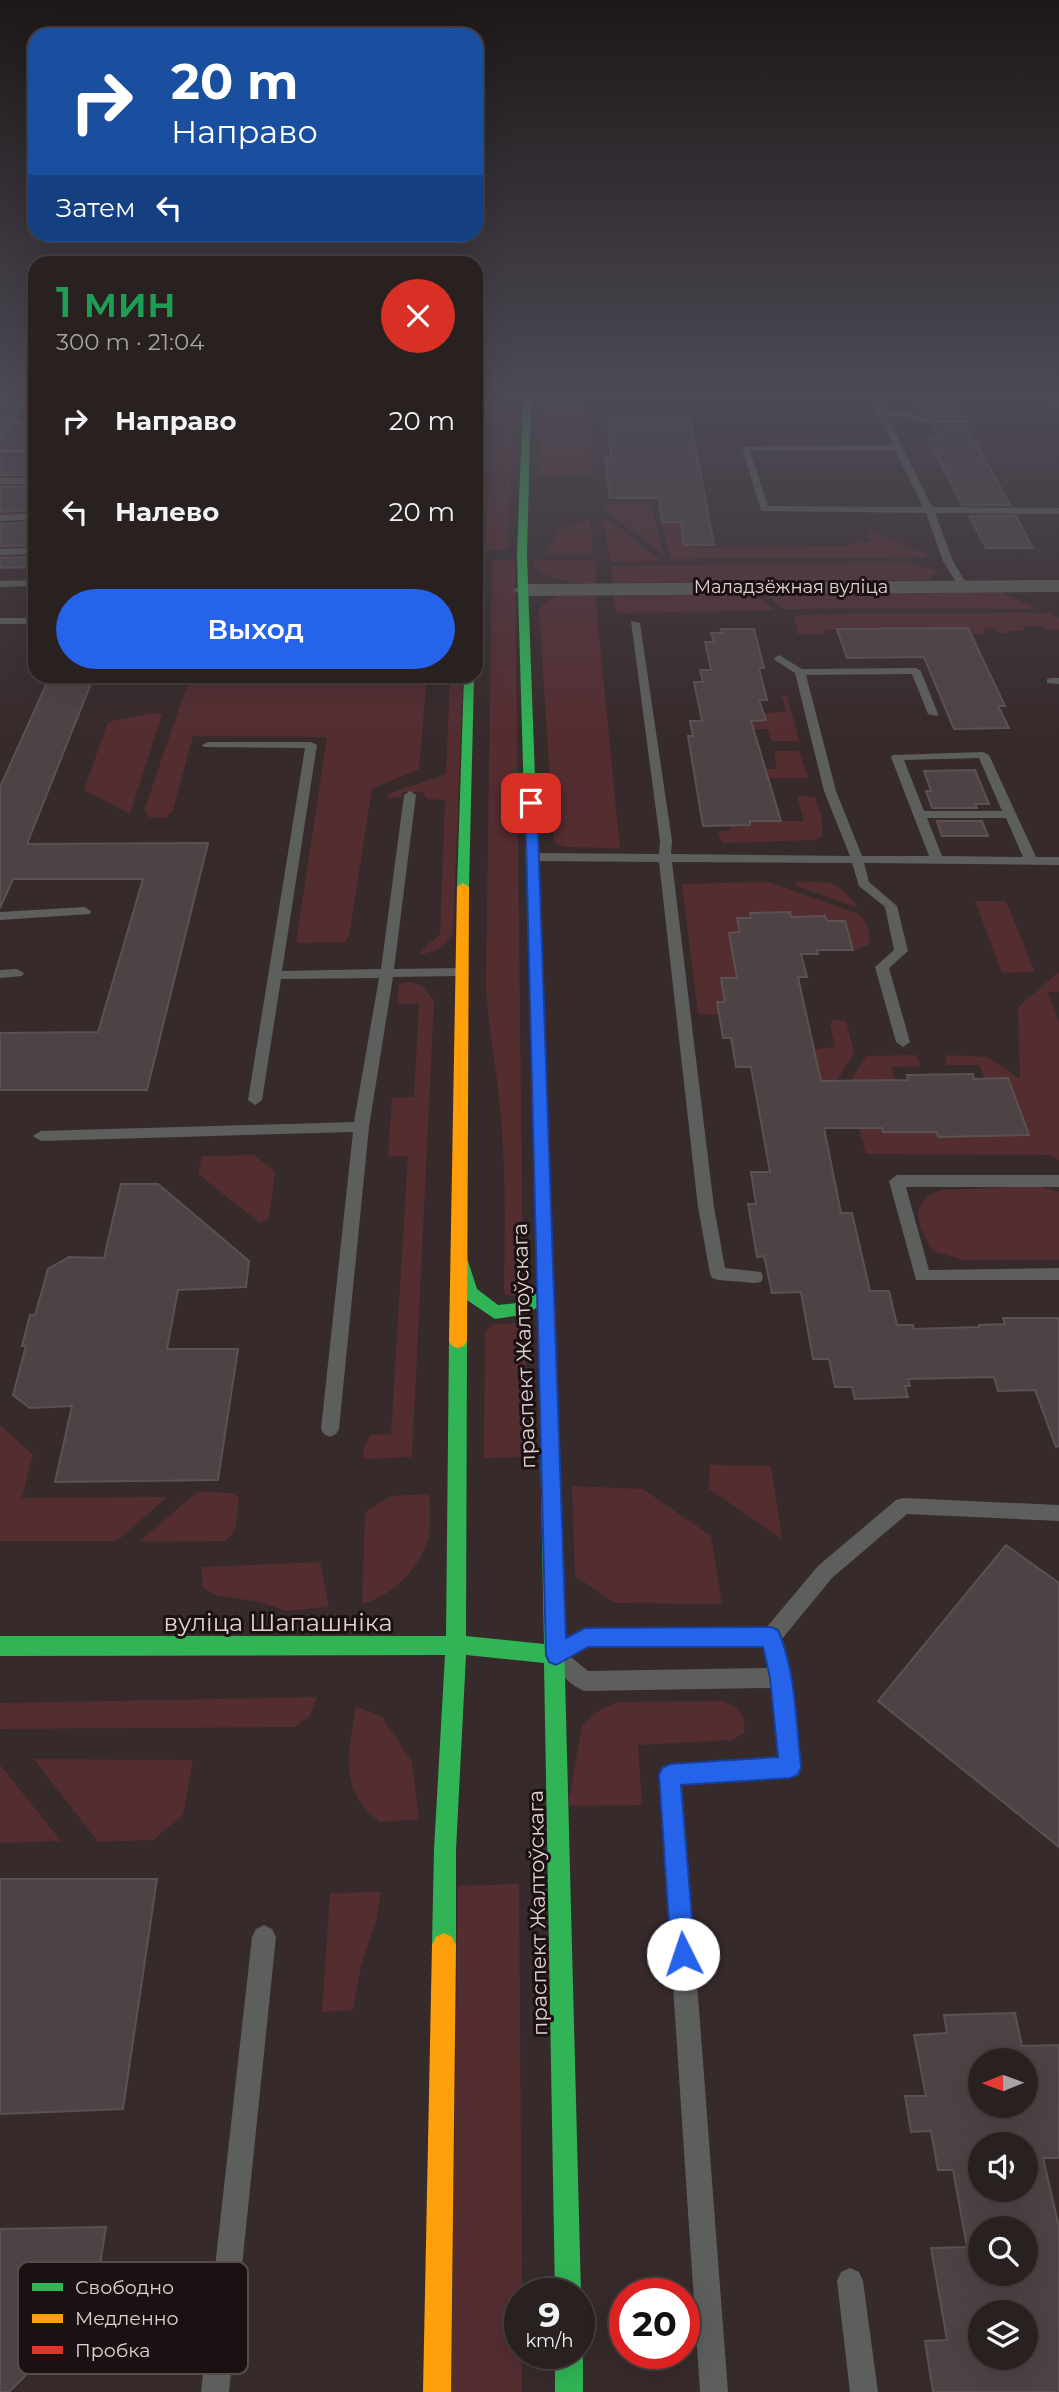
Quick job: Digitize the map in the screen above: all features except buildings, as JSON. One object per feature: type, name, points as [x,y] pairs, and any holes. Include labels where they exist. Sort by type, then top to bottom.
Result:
[{"type":"main road","name":"праспект Жалтоўскага","points":[[525,509],[523,590],[556,1655],[568,2278]]},
{"type":"main road","points":[[438,2392],[445,1850],[456,1646],[461,972],[469,683]]},
{"type":"main road","points":[[459,1257],[470,1293],[495,1312],[521,1308],[545,1293]]},
{"type":"main road","name":"вуліца Шапашніка","points":[[0,1646],[456,1646],[556,1655]]},
{"type":"main road","points":[[569,2369],[569,2392]]},
{"type":"street","name":"Маладзёжная вуліца","points":[[523,590],[1059,586]]},
{"type":"lane","points":[[765,509],[1059,511]]},
{"type":"lane","points":[[929,510],[948,561],[963,586]]},
{"type":"lane","points":[[0,517],[28,516]]},
{"type":"lane","points":[[0,552],[28,551]]},
{"type":"lane","points":[[0,584],[28,583]]},
{"type":"lane","points":[[0,621],[28,621]]},
{"type":"lane","points":[[635,623],[666,841],[665,858],[706,1208],[718,1274],[755,1277]]},
{"type":"lane","points":[[779,658],[800,672],[916,671],[933,714]]},
{"type":"lane","points":[[800,672],[830,791],[857,859],[863,883],[891,906],[901,951],[881,967],[903,1042]]},
{"type":"lane","points":[[208,745],[311,745],[255,1100]]},
{"type":"lane","points":[[937,860],[897,757],[983,755],[1031,860]]},
{"type":"lane","points":[[330,1429],[361,1127],[387,971],[410,795]]},
{"type":"lane","points":[[919,815],[1010,814]]},
{"type":"lane","points":[[532,857],[1059,861]]},
{"type":"lane","points":[[0,916],[85,911]]},
{"type":"lane","points":[[275,975],[387,971],[461,972]]},
{"type":"lane","points":[[0,974],[17,973]]},
{"type":"lane","points":[[41,1136],[361,1127]]},
{"type":"lane","points":[[1059,1181],[897,1181],[922,1276],[1059,1274]]},
{"type":"lane","points":[[780,1678],[584,1681],[556,1655],[585,1638],[771,1637],[825,1572],[903,1506],[1059,1513]]},
{"type":"lane","points":[[714,2392],[670,1775],[790,1767],[780,1678],[771,1637]]},
{"type":"lane","points":[[229,2262],[264,1937]]},
{"type":"lane","points":[[850,2280],[864,2392]]},
{"type":"lane","points":[[215,2392],[217,2374]]},
{"type":"shaded area","points":[[0,509],[28,509],[28,567],[0,568]]},
{"type":"shaded area","points":[[487,509],[509,509],[507,550],[485,550]]},
{"type":"shaded area","points":[[603,509],[652,509],[663,554]]},
{"type":"shaded area","points":[[602,516],[662,561],[611,561]]},
{"type":"shaded area","points":[[590,518],[593,553],[546,553],[558,531]]},
{"type":"shaded area","points":[[662,522],[687,522],[699,548],[852,546],[851,543],[871,542],[865,527],[932,557],[671,559]]},
{"type":"shaded area","points":[[492,560],[515,560],[523,1292],[514,1296],[505,1295],[504,1287],[503,1145],[486,986]]},
{"type":"shaded area","points":[[533,561],[595,561],[596,583],[571,582],[556,578],[533,566]]},
{"type":"shaded area","points":[[909,563],[937,571],[930,579],[917,580],[613,583],[611,566]]},
{"type":"shaded area","points":[[1000,592],[1037,609],[784,609],[764,593]]},
{"type":"shaded area","points":[[753,593],[775,610],[625,613],[615,610],[614,596]]},
{"type":"shaded area","points":[[560,595],[595,595],[620,848],[564,847],[554,842],[539,610],[545,602]]},
{"type":"shaded area","points":[[1049,613],[1059,618],[1059,630],[1046,630],[1043,626],[1023,626],[1024,631],[1009,631],[1010,633],[998,633],[995,628],[983,629],[985,634],[934,634],[932,628],[863,630],[862,627],[837,627],[837,630],[823,630],[824,634],[798,634],[794,617],[813,614]]},
{"type":"shaded area","points":[[188,683],[426,683],[419,769],[372,789],[349,936],[345,942],[296,943],[327,737],[193,736],[173,810],[166,818],[149,817],[144,811]]},
{"type":"shaded area","points":[[450,683],[463,683],[453,933],[439,949],[418,954],[440,934],[445,800],[428,799],[422,792],[403,792],[402,797],[387,798],[388,794],[446,774]]},
{"type":"shaded area","points":[[782,695],[787,695],[799,741],[771,741],[768,729],[746,729],[744,721],[765,720],[763,713],[786,712]]},
{"type":"shaded area","points":[[152,713],[162,714],[130,814],[84,790],[108,722]]},
{"type":"shaded area","points":[[774,751],[799,751],[808,778],[757,778],[756,769],[777,769]]},
{"type":"shaded area","points":[[797,796],[815,797],[822,819],[822,836],[816,840],[722,843],[718,831],[730,831],[730,826],[750,825],[750,821],[804,821]]},
{"type":"shaded area","points":[[769,882],[858,914],[868,928],[868,945],[853,950],[845,921],[827,921],[825,916],[801,916],[792,922],[790,912],[774,912],[769,918],[767,912],[751,912],[751,918],[737,918],[740,932],[729,933],[731,944],[756,978],[721,978],[723,989],[729,989],[731,1002],[720,1015],[698,1014],[682,884]]},
{"type":"shaded area","points":[[795,883],[833,884],[858,908],[797,886]]},
{"type":"shaded area","points":[[975,901],[1006,901],[1035,972],[1002,973]]},
{"type":"shaded area","points":[[1059,972],[1059,992],[1047,992],[1059,1022],[1059,1160],[1049,1155],[866,1154],[857,1120],[880,1120],[884,1132],[901,1132],[899,1123],[1028,1135],[1008,1079],[993,1079],[987,1083],[979,1065],[946,1065],[946,1058],[948,1055],[988,1057],[1020,1079],[1018,1007]]},
{"type":"shaded area","points":[[408,982],[421,985],[434,1001],[412,1457],[364,1459],[363,1451],[370,1435],[391,1434],[408,1156],[388,1156],[392,1098],[414,1097],[419,1004],[397,1004],[399,984]]},
{"type":"shaded area","points":[[833,1020],[846,1021],[854,1053],[835,1084],[814,1084],[808,1050],[835,1047],[830,1024]]},
{"type":"shaded area","points":[[916,1055],[920,1066],[892,1067],[896,1084],[889,1084],[887,1080],[848,1084],[867,1056]]},
{"type":"shaded area","points":[[254,1155],[275,1172],[269,1218],[260,1223],[198,1174],[202,1156]]},
{"type":"shaded area","points":[[1039,1186],[1059,1192],[1059,1260],[964,1260],[933,1251],[923,1233],[918,1216],[919,1208],[930,1195],[941,1190]]},
{"type":"shaded area","points":[[517,1323],[525,1331],[528,1457],[484,1458],[485,1332],[493,1324]]},
{"type":"shaded area","points":[[0,1425],[33,1455],[22,1498],[167,1497],[117,1541],[0,1541]]},
{"type":"shaded area","points":[[710,1465],[771,1466],[782,1539],[709,1489]]},
{"type":"shaded area","points":[[572,1486],[643,1489],[711,1536],[722,1604],[615,1603],[575,1576]]},
{"type":"shaded area","points":[[197,1492],[233,1493],[239,1498],[232,1535],[225,1541],[139,1542]]},
{"type":"shaded area","points":[[430,1494],[429,1538],[417,1563],[392,1589],[362,1604],[365,1512],[390,1496]]},
{"type":"shaded area","points":[[320,1562],[329,1607],[287,1611],[259,1602],[216,1595],[203,1588],[201,1567]]},
{"type":"shaded area","points":[[317,1697],[310,1716],[295,1727],[0,1729],[0,1703]]},
{"type":"shaded area","points":[[723,1701],[737,1709],[743,1717],[744,1733],[732,1740],[638,1745],[642,1805],[568,1806],[582,1725],[595,1713],[617,1702]]},
{"type":"shaded area","points":[[356,1706],[382,1717],[412,1762],[419,1819],[380,1822],[366,1810],[357,1797],[349,1769]]},
{"type":"shaded area","points":[[34,1759],[193,1760],[183,1815],[153,1840],[98,1842]]},
{"type":"shaded area","points":[[0,1765],[61,1841],[0,1843]]},
{"type":"shaded area","points":[[519,1884],[522,2278],[504,2278],[504,2369],[522,2369],[522,2392],[451,2392],[458,1886]]},
{"type":"shaded area","points":[[381,1892],[376,1921],[361,1965],[353,2010],[322,2012],[330,1893]]},
{"type":"traffic: fast","points":[[523,509],[522,556],[540,1111]]},
{"type":"traffic: fast","points":[[463,887],[469,683]]},
{"type":"traffic: fast","points":[[461,1262],[470,1293],[495,1312],[521,1309],[545,1293]]},
{"type":"traffic: fast","points":[[547,1330],[568,2278]]},
{"type":"traffic: fast","points":[[444,1945],[445,1850],[456,1645],[458,1341]]},
{"type":"traffic: fast","points":[[0,1646],[456,1645],[556,1655]]},
{"type":"traffic: fast","points":[[569,2369],[569,2392]]},
{"type":"traffic: slow","points":[[458,1341],[463,887]]},
{"type":"traffic: slow","points":[[540,1111],[547,1330]]},
{"type":"traffic: slow","points":[[437,2392],[444,1945]]},
{"type":"route","points":[[531,803],[556,1655],[585,1638],[771,1637],[780,1678],[790,1767],[670,1775],[683,1954]]}]
